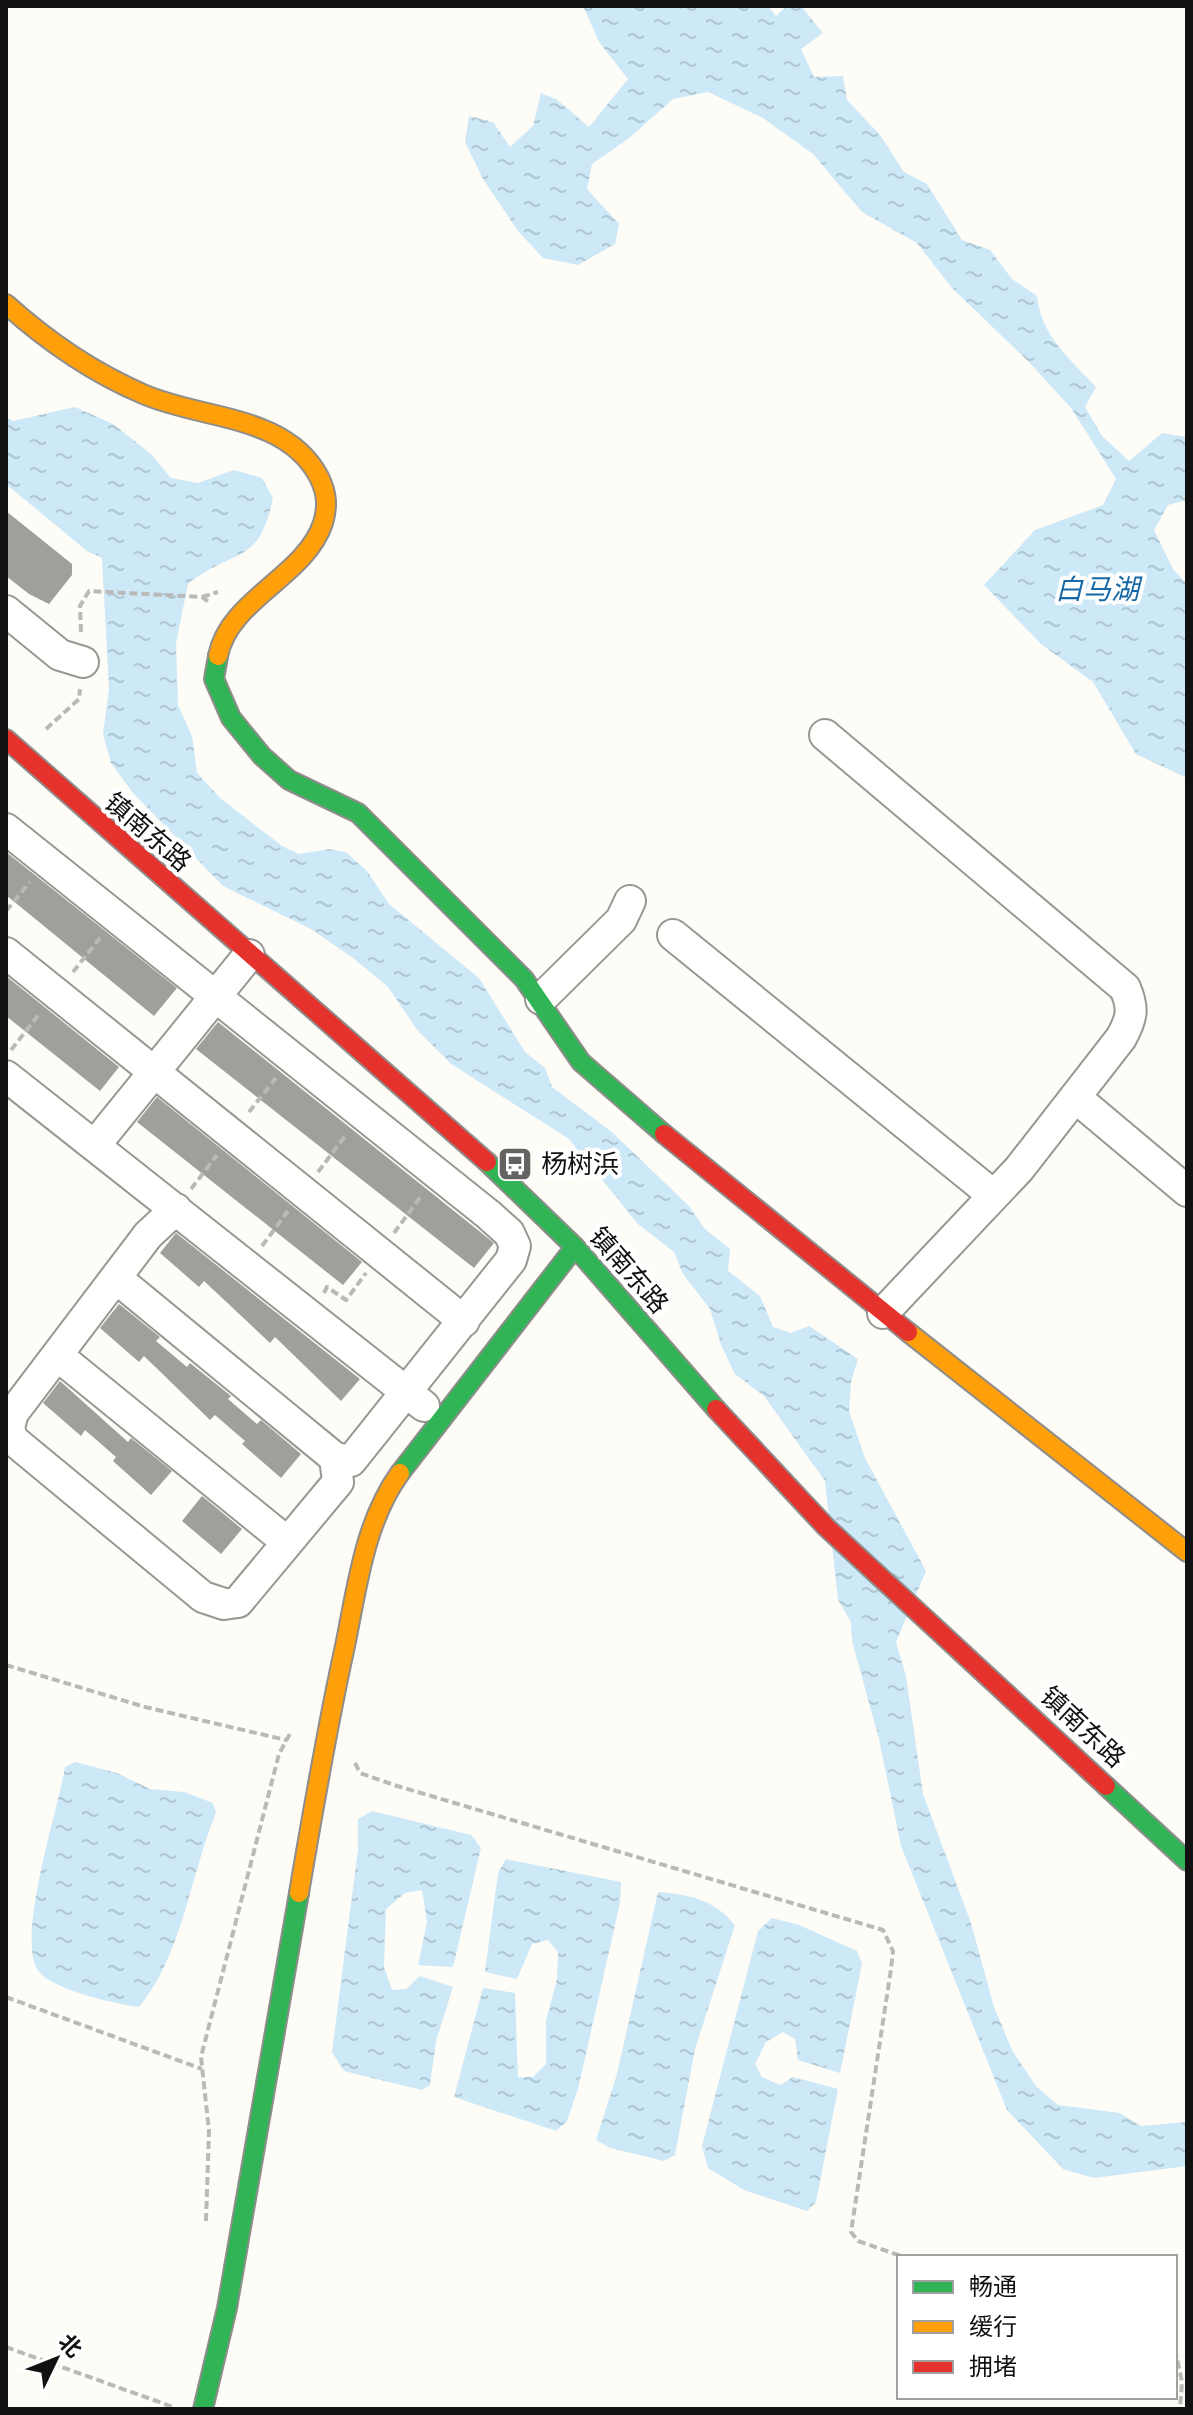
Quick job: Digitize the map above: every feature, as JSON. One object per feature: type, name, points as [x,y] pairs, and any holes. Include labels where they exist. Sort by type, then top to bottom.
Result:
[{"type":"street","points":[[6,304],[79,361],[126,386],[166,404],[270,432],[294,444],[310,459],[323,479],[327,497],[326,515],[311,547],[228,629],[216,661],[216,683],[229,716],[269,762],[294,784],[346,802],[541,999],[566,1045],[581,1062],[620,1093],[690,1159],[1187,1552]]},
{"type":"street","points":[[6,611],[60,655],[83,662]]},
{"type":"street","points":[[825,735],[1125,988],[1131,1003],[1132,1019],[1075,1097],[993,1195],[883,1313]]},
{"type":"street","name":"镇南东路","points":[[6,739],[503,1176],[575,1247],[751,1450],[826,1527],[1187,1861]]},
{"type":"street","points":[[6,829],[509,1233],[515,1246],[511,1260],[351,1461],[335,1458],[116,1278]]},
{"type":"street","points":[[541,999],[621,920],[630,901]]},
{"type":"street","points":[[673,935],[993,1195]]},
{"type":"street","points":[[6,953],[464,1321]]},
{"type":"street","points":[[95,1145],[249,955]]},
{"type":"street","points":[[6,1076],[441,1419]]},
{"type":"street","points":[[1075,1097],[1187,1191]]},
{"type":"street","points":[[176,1209],[148,1235],[13,1413],[9,1427],[12,1439],[203,1597],[224,1604],[238,1602],[338,1482],[335,1458]]},
{"type":"street","points":[[203,2409],[227,2308],[324,1745],[361,1567],[376,1516],[394,1482],[575,1247]]},
{"type":"street","points":[[57,1355],[287,1542]]},
{"type":"path","points":[[89,591],[202,597],[220,612]]},
{"type":"path","points":[[6,911],[46,861]]},
{"type":"path","points":[[6,1665],[145,1707],[286,1740]]},
{"type":"path","points":[[206,2222],[210,2183],[209,2131],[201,2057],[279,1754],[298,1720]]},
{"type":"path","points":[[355,1762],[360,1773],[394,1785],[883,1930],[893,1951],[851,2232],[858,2241],[898,2255]]},
{"type":"path","points":[[6,1997],[202,2069]]},
{"type":"path","points":[[6,2347],[178,2408],[178,2394]]},
{"type":"path","points":[[1177,2358],[1182,2382],[1180,2409]]},
{"type":"water","name":"白马湖","points":[[583,6],[768,6],[776,16],[787,6],[801,6],[823,33],[801,49],[814,77],[843,76],[847,100],[880,135],[904,172],[927,184],[962,240],[990,250],[1012,279],[1037,296],[1044,323],[1051,335],[1096,387],[1085,407],[1102,436],[1129,461],[1162,433],[1187,437],[1187,500],[1168,505],[1154,530],[1173,569],[1187,584],[1187,778],[1136,754],[1093,682],[1041,644],[984,585],[1035,530],[1103,505],[1116,479],[1071,408],[1029,362],[952,288],[917,243],[862,212],[813,154],[763,118],[708,92],[673,99],[628,139],[592,164],[587,189],[619,224],[615,244],[578,265],[543,258],[518,231],[483,179],[465,142],[469,116],[493,122],[510,147],[533,126],[541,93],[556,99],[589,127],[628,79],[599,42]]},
{"type":"water","points":[[75,407],[113,424],[151,454],[171,478],[198,483],[234,470],[262,478],[273,498],[267,520],[252,546],[188,584],[176,643],[178,705],[192,736],[197,773],[220,798],[282,846],[299,854],[331,849],[347,853],[367,871],[389,904],[479,978],[525,1052],[545,1068],[552,1087],[613,1133],[689,1206],[705,1229],[730,1249],[728,1271],[760,1296],[773,1327],[791,1333],[809,1326],[858,1359],[851,1381],[849,1411],[865,1458],[926,1571],[896,1642],[906,1676],[923,1794],[971,1923],[994,2007],[1013,2052],[1036,2086],[1058,2105],[1120,2113],[1141,2126],[1187,2122],[1187,2166],[1094,2178],[1063,2169],[1007,2110],[901,1846],[879,1739],[852,1641],[851,1622],[838,1600],[825,1481],[764,1396],[735,1374],[721,1345],[710,1309],[683,1274],[674,1252],[638,1224],[569,1139],[451,1064],[418,1031],[388,987],[353,958],[311,929],[223,886],[133,793],[111,763],[103,734],[109,689],[102,558],[87,551],[6,484],[6,417],[13,421]]},
{"type":"water","points":[[75,1762],[117,1773],[150,1789],[184,1792],[213,1803],[216,1813],[176,1939],[154,1986],[139,2007],[59,1985],[40,1973],[33,1958],[34,1906],[40,1874],[65,1767]]},
{"type":"water","points":[[372,1811],[471,1835],[481,1848],[453,1967],[418,1965],[427,1922],[422,1890],[405,1893],[386,1909],[384,1967],[392,1990],[406,1989],[420,1976],[453,1987],[436,2041],[430,2085],[422,2090],[344,2071],[332,2052],[358,1849],[358,1819]]},
{"type":"water","points":[[506,1859],[621,1882],[620,1903],[578,2089],[567,2121],[556,2131],[454,2097],[483,1988],[515,1993],[518,2077],[533,2077],[546,2064],[546,2021],[557,1979],[558,1952],[548,1940],[532,1944],[517,1979],[485,1972],[498,1873]]},
{"type":"water","points":[[658,1892],[701,1900],[718,1909],[735,1925],[695,2049],[675,2155],[664,2161],[610,2148],[596,2140],[617,2074]]},
{"type":"water","points":[[772,1918],[799,1925],[857,1951],[862,1964],[840,2073],[798,2060],[795,2039],[783,2032],[766,2042],[755,2064],[762,2077],[780,2085],[793,2077],[838,2089],[816,2202],[807,2211],[744,2190],[708,2168],[702,2146],[758,1931]]},
{"type":"building","points":[[6,511],[72,564],[72,575],[49,604],[29,594],[6,576]]},
{"type":"building","points":[[6,852],[177,988],[154,1016],[6,895]]},
{"type":"building","points":[[6,976],[119,1067],[100,1091],[6,1016]]},
{"type":"building","points":[[218,1022],[494,1243],[474,1268],[196,1049]]},
{"type":"building","points":[[157,1097],[362,1262],[343,1285],[137,1122]]},
{"type":"building","points":[[176,1233],[360,1379],[341,1401],[275,1337],[270,1343],[204,1281],[199,1287],[160,1253]]},
{"type":"building","points":[[119,1304],[160,1337],[156,1341],[187,1367],[190,1363],[231,1396],[228,1399],[257,1424],[261,1420],[301,1454],[281,1478],[215,1415],[210,1420],[144,1356],[139,1362],[100,1328]]},
{"type":"building","points":[[60,1381],[128,1442],[131,1438],[172,1471],[151,1495],[113,1461],[116,1457],[85,1430],[81,1436],[43,1403]]},
{"type":"building","points":[[202,1496],[242,1529],[221,1554],[182,1521]]},
{"type":"traffic: fast","points":[[218,656],[214,679],[231,718],[262,756],[289,780],[358,813],[524,979],[581,1062],[664,1134]]},
{"type":"traffic: fast","points":[[487,1162],[575,1247],[716,1409]]},
{"type":"traffic: fast","points":[[400,1473],[575,1247]]},
{"type":"traffic: fast","points":[[1106,1786],[1187,1861]]},
{"type":"traffic: fast","points":[[203,2409],[227,2308],[299,1893]]},
{"type":"traffic: slow","points":[[6,304],[71,355],[124,385],[166,402],[241,422],[286,441],[304,456],[319,477],[325,494],[326,511],[314,542],[301,559],[237,619],[225,636],[218,656]]},
{"type":"traffic: slow","points":[[908,1332],[1187,1552]]},
{"type":"traffic: slow","points":[[299,1893],[358,1579],[378,1513],[400,1473]]},
{"type":"traffic: jam","points":[[6,739],[487,1162]]},
{"type":"traffic: jam","points":[[664,1134],[908,1332]]},
{"type":"traffic: jam","points":[[716,1409],[826,1527],[1106,1786]]},
{"type":"place","name":"杨树浜","points":[[515,1164]]}]
